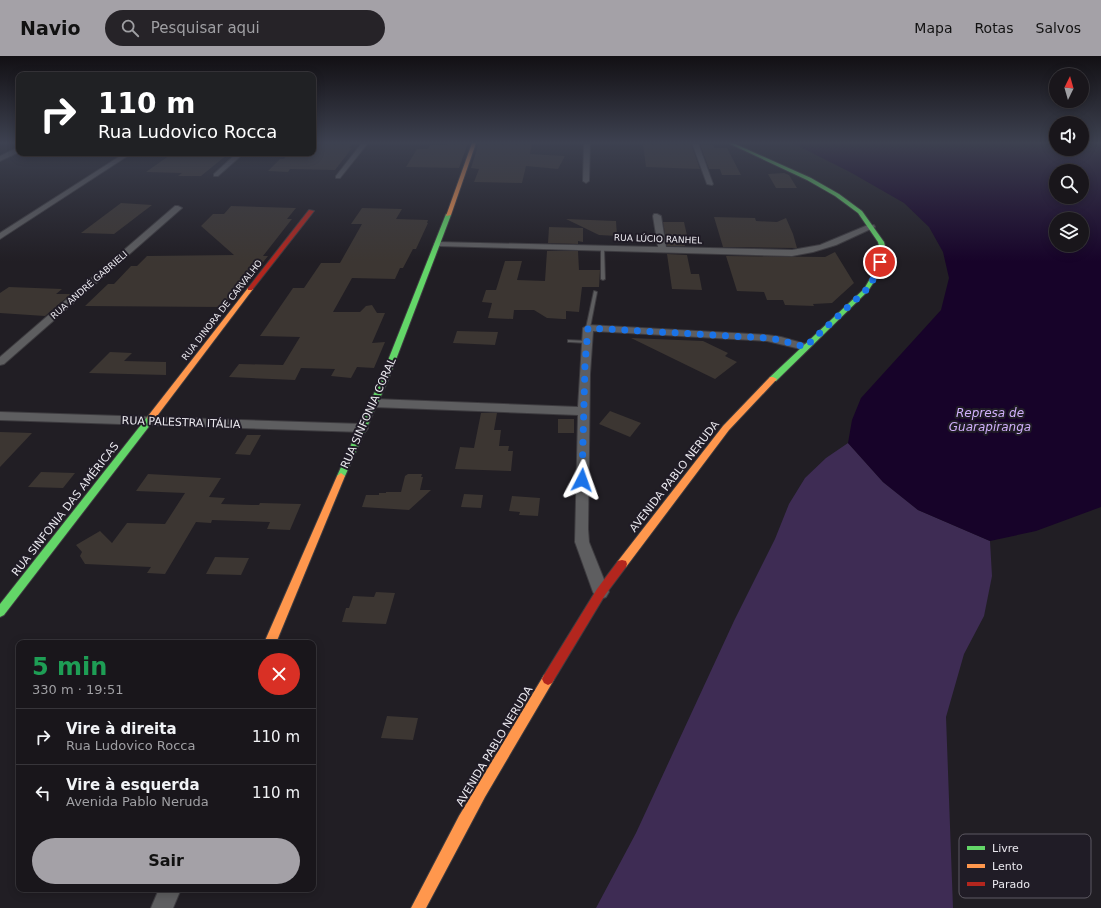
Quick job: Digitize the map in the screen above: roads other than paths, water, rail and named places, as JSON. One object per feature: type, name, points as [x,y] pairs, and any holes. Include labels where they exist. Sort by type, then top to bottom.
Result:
[{"type":"street","points":[[0,237],[83,183]]},
{"type":"street","name":"RUA SINFONIA CORAL","points":[[271,640],[374,403],[438,244],[459,183]]},
{"type":"street","name":"AVENIDA PABLO NERUDA","points":[[418,908],[446,852],[494,767],[601,592],[726,428],[805,347],[866,290],[874,278],[883,250],[881,242],[860,212],[837,195],[816,183]]},
{"type":"street","name":"RUA ANDRÉ GABRIELI","points":[[0,362],[178,208]]},
{"type":"street","name":"RUA DINORA DE CARVALHO","points":[[149,421],[311,211]]},
{"type":"street","points":[[657,216],[662,249]]},
{"type":"street","name":"RUA LÚCIO RANHEL","points":[[438,244],[774,253],[809,252],[832,245],[871,227]]},
{"type":"street","points":[[601,592],[582,542],[581,529],[588,328],[767,338],[805,347]]},
{"type":"street","points":[[374,403],[584,411]]},
{"type":"street","name":"RUA PALESTRA ITÁLIA","points":[[0,416],[362,428]]},
{"type":"street","name":"RUA SINFONIA DAS AMÉRICAS","points":[[0,612],[149,421]]},
{"type":"street","points":[[162,908],[169,892]]},
{"type":"lane","points":[[602,248],[603,279]]},
{"type":"lane","points":[[588,328],[595,292]]},
{"type":"lane","points":[[570,341],[587,342]]},
{"type":"water","name":"Represa de Guarapiranga","points":[[869,183],[1049,183],[1049,204],[1089,204],[1089,183],[1101,183],[1101,507],[1036,531],[990,541],[918,510],[883,482],[848,443],[852,420],[861,398],[941,310],[949,278],[943,252],[929,227],[904,203]]}]
